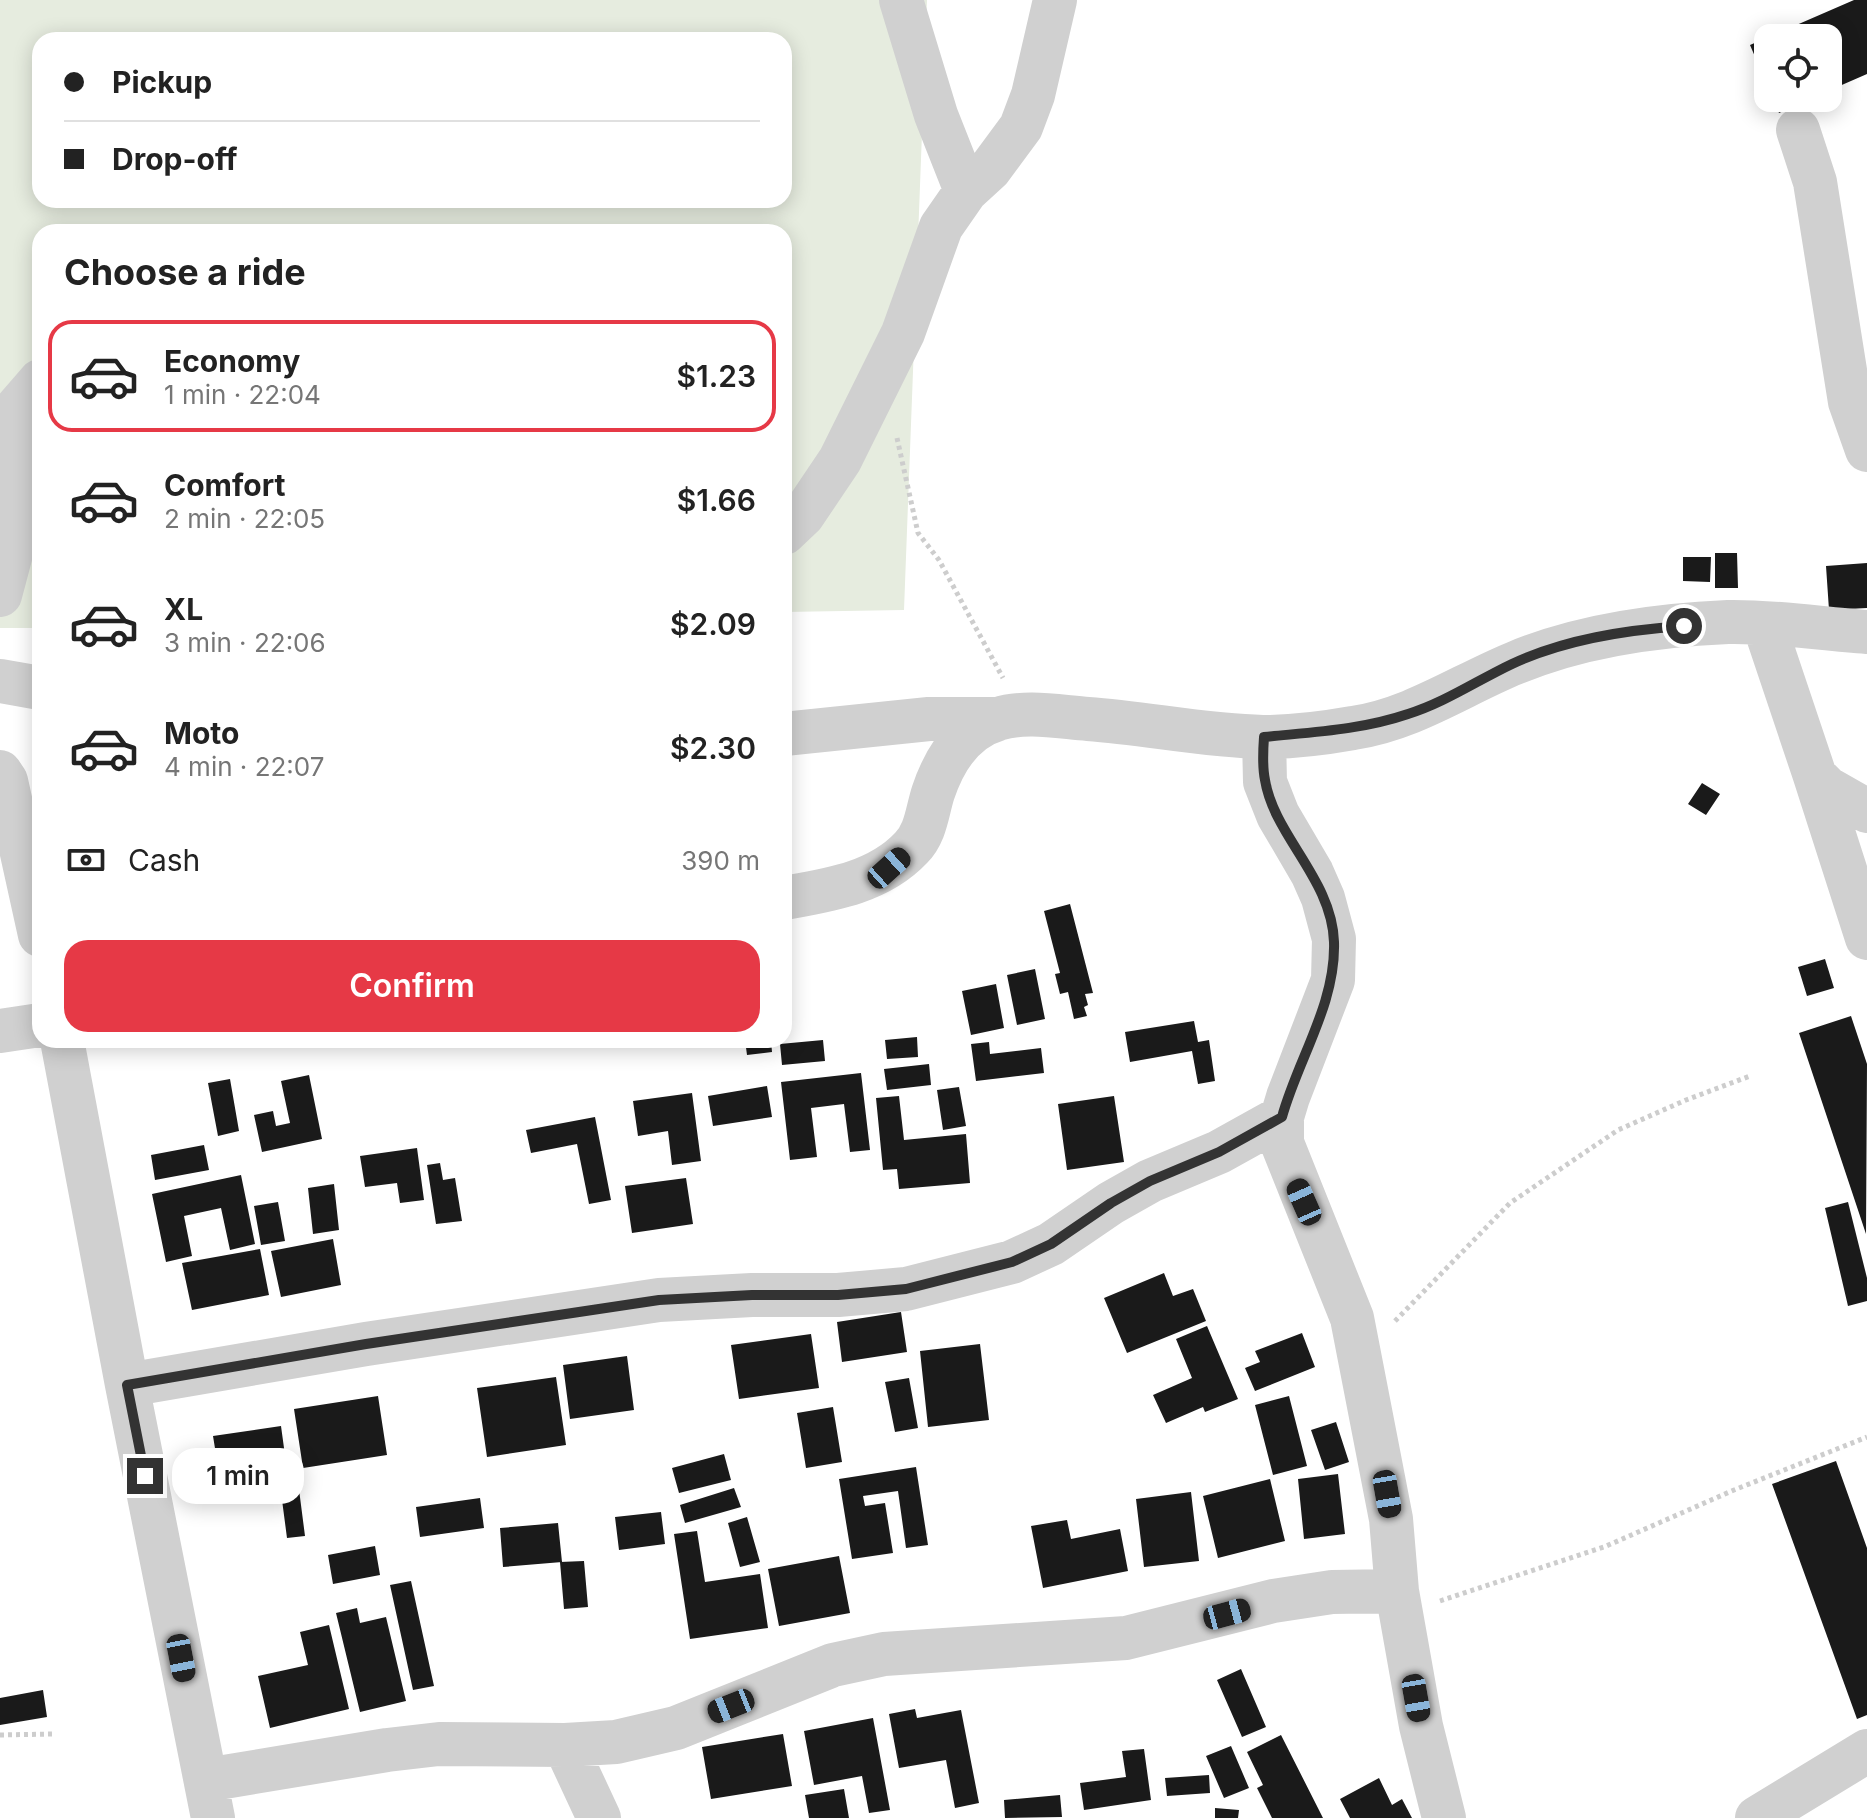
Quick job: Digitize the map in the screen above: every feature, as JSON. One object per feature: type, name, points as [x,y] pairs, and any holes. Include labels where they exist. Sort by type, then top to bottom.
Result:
[{"type":"street","points":[[901,0],[936,115],[966,191]]},
{"type":"street","points":[[792,525],[803,515],[840,460],[903,333],[941,227],[966,191],[990,169],[1021,127],[1033,95],[1055,0]]},
{"type":"street","points":[[1798,130],[1815,182],[1850,402],[1867,450]]},
{"type":"street","points":[[0,595],[13,546],[18,407]]},
{"type":"street","points":[[792,733],[929,719],[1010,717],[1107,720],[1264,737],[1355,728],[1410,714],[1516,662],[1585,639],[1661,627],[1731,622],[1867,632]]},
{"type":"street","points":[[1764,624],[1867,938]]},
{"type":"street","points":[[792,896],[858,882],[889,868],[913,846],[924,828],[933,792],[950,753],[974,730],[1010,717]]},
{"type":"street","points":[[1264,737],[1265,782],[1278,815],[1323,898],[1334,939],[1333,980],[1282,1117],[1282,1143],[1352,1318],[1391,1519],[1399,1602],[1421,1726],[1444,1818]]},
{"type":"street","points":[[0,772],[6,781],[32,899]]},
{"type":"street","points":[[1815,776],[1827,788],[1867,811]]},
{"type":"street","points":[[0,1031],[32,1026]]},
{"type":"street","points":[[64,1048],[210,1799],[327,1759],[439,1744],[565,1745],[616,1742],[676,1728],[833,1665],[884,1654],[1126,1638],[1273,1601],[1332,1592],[1399,1602]]},
{"type":"street","points":[[127,1385],[659,1300],[752,1295],[838,1295],[906,1289],[1012,1262],[1051,1244],[1150,1181],[1219,1152],[1282,1117]]},
{"type":"street","points":[[565,1745],[608,1817]]},
{"type":"street","points":[[1757,1818],[1867,1751]]},
{"type":"path","points":[[895,426],[918,533],[939,560],[1010,717]]},
{"type":"path","points":[[1361,1362],[1404,1309],[1510,1203],[1618,1130],[1750,1076]]},
{"type":"path","points":[[1399,1602],[1604,1547],[1734,1490],[1867,1437]]},
{"type":"path","points":[[0,1735],[52,1734]]},
{"type":"shaded area","points":[[0,0],[927,0],[904,610],[792,612],[792,224],[32,224],[32,628],[0,628]]},
{"type":"building","points":[[1854,0],[1867,0],[1867,74],[1842,85],[1842,24],[1799,24]]},
{"type":"building","points":[[1715,553],[1737,553],[1738,588],[1715,588]]},
{"type":"building","points":[[1683,557],[1711,557],[1710,582],[1683,581]]},
{"type":"building","points":[[1867,563],[1867,608],[1829,610],[1826,566]]},
{"type":"building","points":[[1702,783],[1720,794],[1706,815],[1688,804]]},
{"type":"building","points":[[1070,904],[1093,993],[1085,994],[1087,1016],[1074,1019],[1068,992],[1060,994],[1055,974],[1060,973],[1044,911]]},
{"type":"building","points":[[1825,959],[1834,988],[1807,996],[1798,967]]},
{"type":"building","points":[[1035,969],[1045,1019],[1017,1025],[1007,975]]},
{"type":"building","points":[[996,984],[1004,1028],[971,1035],[962,991]]},
{"type":"building","points":[[1851,1016],[1867,1064],[1866,1234],[1799,1033]]},
{"type":"building","points":[[1194,1021],[1198,1042],[1209,1040],[1215,1081],[1198,1084],[1192,1051],[1130,1062],[1125,1032]]},
{"type":"building","points":[[917,1037],[918,1057],[887,1059],[885,1040]]},
{"type":"building","points":[[823,1040],[825,1061],[782,1065],[780,1048],[792,1048],[792,1043]]},
{"type":"building","points":[[989,1042],[990,1054],[1041,1048],[1044,1073],[976,1081],[971,1044]]},
{"type":"building","points":[[746,1048],[772,1048],[772,1052],[747,1055]]},
{"type":"building","points":[[929,1064],[931,1085],[887,1090],[884,1069]]},
{"type":"building","points":[[861,1073],[870,1150],[850,1152],[844,1104],[811,1108],[817,1157],[790,1160],[781,1082]]},
{"type":"building","points":[[309,1075],[322,1139],[262,1152],[254,1115],[273,1111],[276,1126],[290,1123],[281,1081]]},
{"type":"building","points":[[230,1079],[239,1131],[218,1136],[208,1083]]},
{"type":"building","points":[[767,1086],[772,1117],[713,1126],[708,1096]]},
{"type":"building","points":[[959,1087],[966,1126],[943,1130],[937,1090]]},
{"type":"building","points":[[692,1093],[701,1161],[672,1165],[668,1131],[638,1136],[633,1101]]},
{"type":"building","points":[[899,1096],[904,1140],[966,1134],[970,1183],[899,1189],[897,1169],[883,1170],[876,1098]]},
{"type":"building","points":[[1114,1096],[1124,1162],[1067,1170],[1058,1104]]},
{"type":"building","points":[[595,1117],[611,1200],[589,1204],[577,1144],[531,1153],[526,1130]]},
{"type":"building","points":[[204,1145],[209,1170],[155,1180],[151,1155]]},
{"type":"building","points":[[417,1148],[424,1200],[400,1203],[397,1183],[365,1187],[360,1156]]},
{"type":"building","points":[[440,1163],[443,1180],[455,1178],[462,1221],[436,1224],[427,1165]]},
{"type":"building","points":[[241,1175],[255,1244],[230,1250],[221,1208],[184,1216],[192,1256],[166,1262],[152,1194]]},
{"type":"building","points":[[686,1178],[693,1224],[632,1233],[625,1186]]},
{"type":"building","points":[[334,1184],[339,1230],[313,1234],[308,1188]]},
{"type":"building","points":[[278,1202],[285,1241],[261,1245],[254,1206]]},
{"type":"building","points":[[1848,1202],[1867,1278],[1867,1301],[1848,1306],[1825,1208]]},
{"type":"building","points":[[333,1239],[341,1285],[281,1297],[271,1251]]},
{"type":"building","points":[[260,1249],[269,1295],[192,1310],[182,1263]]},
{"type":"building","points":[[1164,1273],[1173,1296],[1193,1289],[1206,1321],[1127,1353],[1104,1298]]},
{"type":"building","points":[[901,1312],[907,1352],[842,1362],[837,1322]]},
{"type":"building","points":[[1207,1326],[1238,1399],[1205,1412],[1203,1407],[1166,1423],[1153,1395],[1192,1378],[1176,1339]]},
{"type":"building","points":[[1302,1333],[1315,1367],[1255,1391],[1245,1368],[1260,1362],[1255,1351]]},
{"type":"building","points":[[811,1334],[819,1388],[739,1399],[731,1345]]},
{"type":"building","points":[[980,1344],[989,1420],[928,1427],[920,1351]]},
{"type":"building","points":[[627,1356],[634,1410],[570,1419],[563,1365]]},
{"type":"building","points":[[556,1377],[566,1445],[487,1457],[477,1388]]},
{"type":"building","points":[[909,1378],[918,1428],[895,1432],[885,1382]]},
{"type":"building","points":[[378,1396],[387,1455],[303,1468],[294,1409]]},
{"type":"building","points":[[1289,1396],[1307,1466],[1273,1475],[1255,1405]]},
{"type":"building","points":[[833,1407],[842,1462],[806,1468],[797,1413]]},
{"type":"building","points":[[1336,1422],[1349,1462],[1325,1470],[1311,1430]]},
{"type":"building","points":[[281,1426],[287,1470],[220,1479],[213,1436]]},
{"type":"building","points":[[724,1454],[731,1480],[679,1493],[672,1468]]},
{"type":"building","points":[[1836,1461],[1867,1548],[1867,1715],[1857,1719],[1772,1484]]},
{"type":"building","points":[[916,1467],[928,1545],[906,1548],[898,1491],[863,1496],[865,1506],[885,1503],[893,1553],[852,1559],[839,1479]]},
{"type":"building","points":[[297,1474],[305,1536],[287,1538],[279,1477]]},
{"type":"building","points":[[1338,1474],[1345,1534],[1304,1539],[1298,1479]]},
{"type":"building","points":[[1270,1479],[1285,1541],[1218,1558],[1203,1496]]},
{"type":"building","points":[[734,1488],[741,1507],[685,1523],[680,1505]]},
{"type":"building","points":[[1191,1492],[1199,1561],[1144,1567],[1136,1499]]},
{"type":"building","points":[[480,1498],[484,1528],[420,1537],[416,1507]]},
{"type":"building","points":[[661,1512],[665,1544],[619,1550],[615,1517]]},
{"type":"building","points":[[747,1517],[760,1562],[740,1567],[728,1523]]},
{"type":"building","points":[[1067,1520],[1071,1539],[1120,1529],[1128,1571],[1043,1588],[1031,1526]]},
{"type":"building","points":[[558,1523],[562,1562],[503,1567],[500,1528]]},
{"type":"building","points":[[697,1531],[705,1582],[760,1574],[768,1628],[690,1639],[674,1534]]},
{"type":"building","points":[[375,1546],[380,1575],[333,1584],[328,1555]]},
{"type":"building","points":[[839,1556],[850,1613],[779,1626],[768,1569]]},
{"type":"building","points":[[584,1561],[588,1607],[564,1609],[560,1562]]},
{"type":"building","points":[[411,1581],[434,1686],[413,1690],[390,1585]]},
{"type":"building","points":[[357,1608],[360,1623],[386,1617],[406,1701],[360,1712],[336,1613]]},
{"type":"building","points":[[329,1625],[349,1709],[270,1728],[258,1676],[308,1665],[300,1632]]},
{"type":"building","points":[[1241,1669],[1266,1727],[1242,1737],[1217,1680]]},
{"type":"building","points":[[43,1690],[47,1717],[0,1725],[0,1698]]},
{"type":"building","points":[[915,1709],[917,1718],[961,1710],[979,1803],[955,1808],[946,1760],[899,1768],[889,1714]]},
{"type":"building","points":[[873,1718],[890,1810],[869,1813],[862,1776],[814,1785],[804,1731]]},
{"type":"building","points":[[783,1734],[792,1786],[711,1799],[702,1747]]},
{"type":"building","points":[[1281,1735],[1323,1818],[1272,1818],[1257,1788],[1263,1785],[1247,1752]]},
{"type":"building","points":[[1231,1746],[1249,1788],[1224,1798],[1206,1756]]},
{"type":"building","points":[[1144,1749],[1151,1800],[1084,1810],[1080,1783],[1126,1777],[1122,1751]]},
{"type":"building","points":[[1209,1775],[1210,1793],[1167,1796],[1165,1778]]},
{"type":"building","points":[[1379,1778],[1392,1805],[1402,1799],[1412,1818],[1350,1818],[1340,1799]]},
{"type":"building","points":[[844,1789],[849,1818],[809,1818],[805,1795]]},
{"type":"building","points":[[1060,1795],[1062,1817],[1005,1818],[1004,1800]]},
{"type":"building","points":[[1215,1808],[1239,1810],[1238,1818],[1215,1818]]},
{"type":"route","points":[[145,1476],[127,1385],[366,1344],[659,1300],[752,1295],[838,1295],[906,1289],[1012,1262],[1051,1244],[1150,1181],[1219,1152],[1282,1117],[1333,980],[1334,939],[1323,898],[1278,815],[1265,782],[1264,737],[1355,728],[1410,714],[1516,662],[1585,639],[1684,626]]}]
